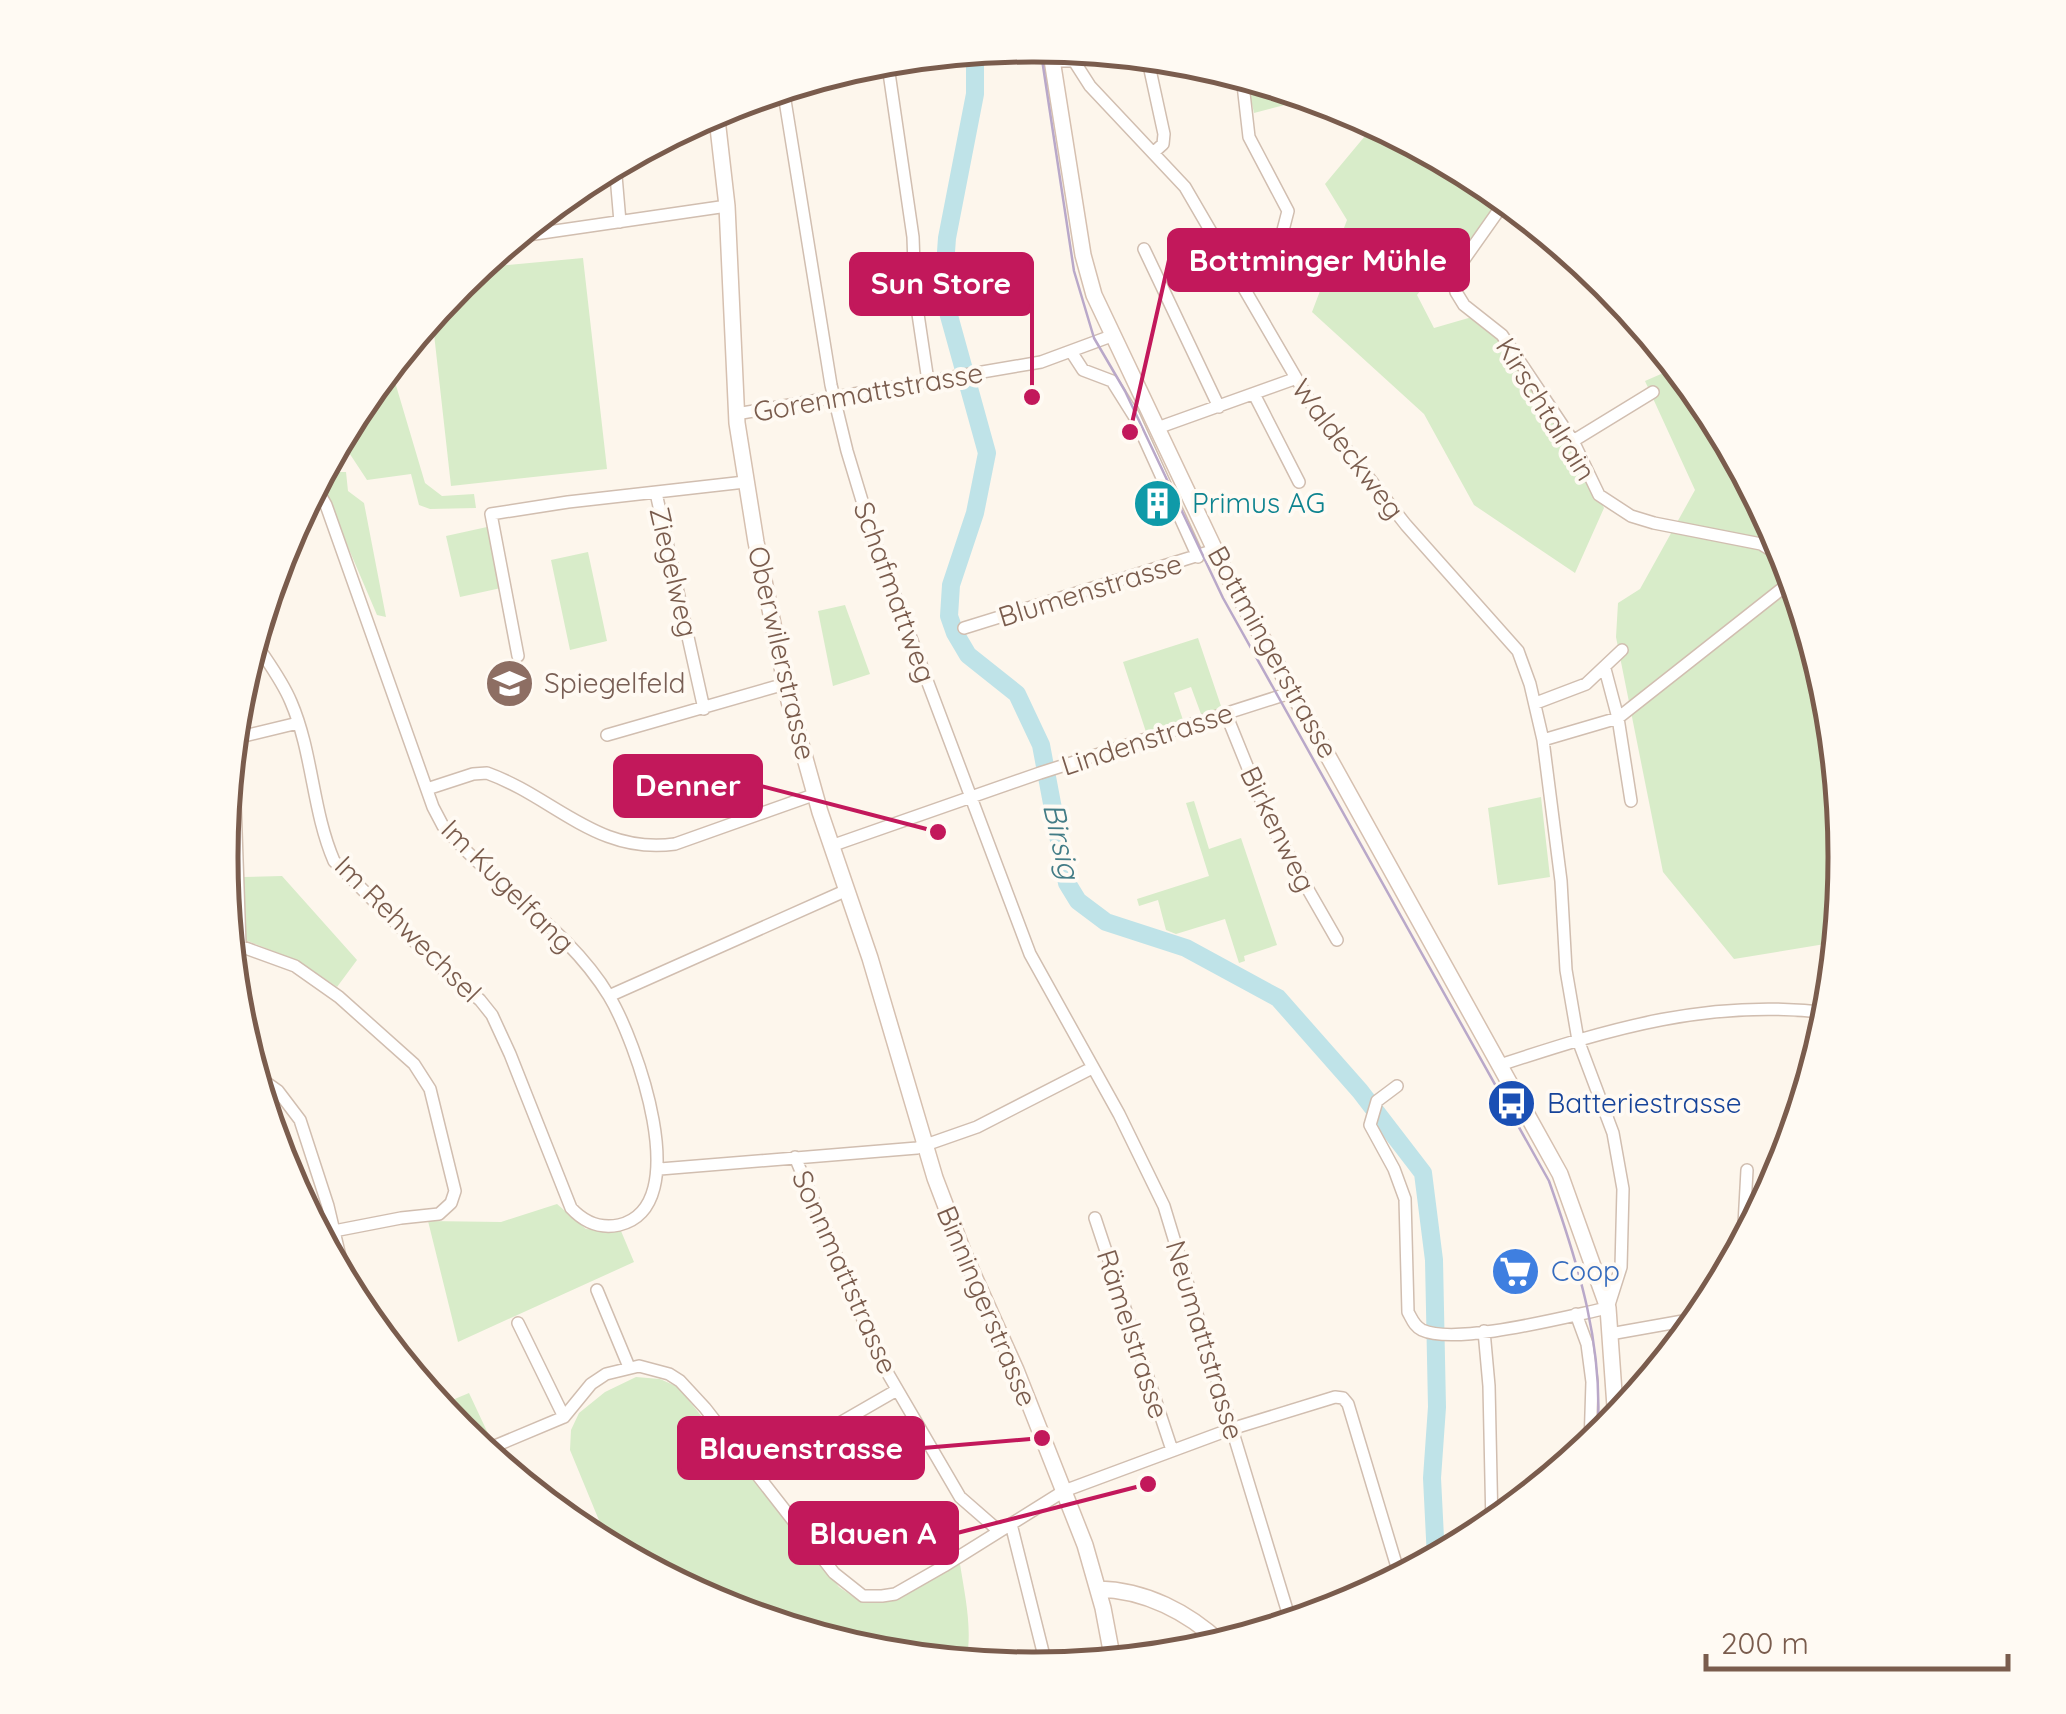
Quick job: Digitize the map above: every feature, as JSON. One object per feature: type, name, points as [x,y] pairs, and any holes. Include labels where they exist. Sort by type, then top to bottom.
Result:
[{"type":"main road","name":"Bottmingerstrasse","points":[[1053,63],[1086,268],[1114,335],[1215,550],[1560,1174],[1608,1308],[1614,1398]]},
{"type":"main road","name":"Oberwilerstrasse","points":[[718,128],[727,206],[736,414],[744,482],[785,684],[935,1178]]},
{"type":"main road","name":"Binningerstrasse","points":[[935,1178],[1064,1491],[1098,1589],[1110,1648]]},
{"type":"main road","points":[[1098,1589],[1140,1594],[1172,1607],[1206,1632]]},
{"type":"street","name":"Waldeckweg","points":[[1076,64],[1090,86],[1185,188],[1294,379],[1406,525],[1518,651],[1536,703],[1543,740],[1561,881],[1566,970],[1578,1040],[1615,1144],[1624,1194],[1621,1268],[1608,1308]]},
{"type":"street","points":[[1151,72],[1164,134],[1162,144],[1153,153]]},
{"type":"street","points":[[890,76],[914,237],[915,294],[928,381]]},
{"type":"street","points":[[1240,283],[1275,261],[1288,212],[1249,136],[1244,91]]},
{"type":"street","name":"Schafmattweg","points":[[785,103],[834,396],[873,536],[1030,954],[1092,1068]]},
{"type":"street","points":[[616,181],[620,222]]},
{"type":"street","points":[[541,234],[727,206]]},
{"type":"street","name":"Kirschtalrain","points":[[1497,213],[1458,268],[1456,292],[1464,305],[1502,335],[1573,441],[1600,495],[1631,516],[1764,546]]},
{"type":"street","points":[[1144,249],[1220,407]]},
{"type":"street","name":"Gorenmattstrasse","points":[[736,414],[981,373],[1072,353],[1114,335]]},
{"type":"street","name":"Bottmingerstrasse","points":[[1072,353],[1084,370],[1112,381],[1127,404],[1198,557]]},
{"type":"street","points":[[1160,427],[1294,379]]},
{"type":"street","points":[[1573,441],[1653,392]]},
{"type":"street","points":[[1254,394],[1298,482]]},
{"type":"street","name":"Ziegelweg","points":[[518,656],[491,514],[744,482]]},
{"type":"street","name":"Ziegelweg","points":[[656,493],[704,709]]},
{"type":"street","name":"Im Kugelfang","points":[[323,500],[433,807],[456,841],[586,962],[609,996],[635,1053],[660,1169]]},
{"type":"street","name":"Blumenstrasse","points":[[964,628],[1215,550]]},
{"type":"street","points":[[1543,740],[1618,718],[1780,588]]},
{"type":"street","points":[[1536,703],[1586,684],[1622,650]]},
{"type":"street","name":"Im Rehwechsel","points":[[265,657],[284,686],[298,723],[324,839],[334,861],[492,1015],[571,1208],[592,1224],[607,1226],[632,1221],[647,1204],[660,1169]]},
{"type":"street","points":[[1605,669],[1618,718],[1631,802]]},
{"type":"street","points":[[607,735],[785,684]]},
{"type":"street","name":"Lindenstrasse","points":[[832,846],[1040,773],[1293,692]]},
{"type":"street","name":"Birkenweg","points":[[1226,714],[1271,825],[1337,940]]},
{"type":"street","points":[[248,734],[298,723]]},
{"type":"street","points":[[427,789],[487,773],[616,842],[650,846],[675,844],[816,794]]},
{"type":"street","points":[[609,996],[848,890]]},
{"type":"street","points":[[244,947],[295,966],[339,997],[409,1059],[430,1090],[454,1191],[451,1203],[435,1216],[401,1218],[334,1232]]},
{"type":"street","points":[[1500,1065],[1631,1024],[1714,1010],[1812,1011]]},
{"type":"street","points":[[660,1169],[902,1151],[924,1146],[977,1127],[1092,1068]]},
{"type":"street","name":"Neumattstrasse","points":[[1092,1068],[1164,1206],[1288,1609]]},
{"type":"street","points":[[1396,1086],[1377,1100],[1370,1125],[1394,1169],[1404,1199],[1408,1312],[1416,1326],[1424,1332],[1455,1336],[1608,1308]]},
{"type":"street","points":[[274,1088],[300,1120],[335,1235]]},
{"type":"street","name":"Sonnmattstrasse","points":[[795,1157],[872,1343],[897,1390],[960,1497],[1005,1528]]},
{"type":"street","points":[[1744,1211],[1746,1170]]},
{"type":"street","name":"Rämelstrasse","points":[[1094,1218],[1172,1450]]},
{"type":"street","points":[[597,1290],[628,1367]]},
{"type":"street","points":[[1576,1314],[1588,1344],[1590,1424]]},
{"type":"street","points":[[518,1323],[564,1417]]},
{"type":"street","points":[[1610,1334],[1672,1328]]},
{"type":"street","points":[[1484,1331],[1492,1505]]},
{"type":"street","points":[[499,1444],[564,1417],[591,1384],[606,1374],[628,1367],[650,1368],[680,1381],[834,1574],[863,1596],[895,1594],[1064,1491],[1231,1429],[1335,1397],[1343,1398],[1396,1564]]},
{"type":"street","points":[[805,1442],[897,1390]]},
{"type":"street","points":[[1005,1528],[1042,1652]]},
{"type":"green space","points":[[1250,93],[1287,105],[1254,113]]},
{"type":"green space","points":[[1365,136],[1430,169],[1497,212],[1451,288],[1432,276],[1417,295],[1434,328],[1472,317],[1508,345],[1570,435],[1604,508],[1575,573],[1474,505],[1424,414],[1312,312],[1347,220],[1325,184]]},
{"type":"green space","points":[[583,258],[607,469],[451,486],[434,335],[503,265]]},
{"type":"green space","points":[[1663,373],[1694,416],[1746,506],[1785,602],[1800,651],[1821,753],[1828,857],[1823,944],[1734,959],[1663,872],[1616,637],[1618,603],[1640,589],[1695,490],[1645,381]]},
{"type":"green space","points":[[395,383],[425,483],[442,496],[474,494],[476,508],[430,509],[419,505],[411,474],[367,480],[349,453]]},
{"type":"green space","points":[[338,472],[346,472],[348,491],[364,503],[386,617],[377,615],[326,495]]},
{"type":"green space","points":[[487,527],[501,588],[460,597],[446,536]]},
{"type":"green space","points":[[588,552],[607,641],[570,650],[551,560]]},
{"type":"green space","points":[[845,605],[870,674],[833,686],[818,611]]},
{"type":"green space","points":[[1198,638],[1222,709],[1201,714],[1191,687],[1174,693],[1183,720],[1146,732],[1123,662]]},
{"type":"green space","points":[[1541,797],[1550,877],[1498,885],[1488,808]]},
{"type":"green space","points":[[1194,801],[1209,849],[1241,838],[1277,945],[1244,956],[1245,961],[1239,963],[1225,919],[1176,934],[1166,930],[1158,900],[1139,906],[1137,899],[1209,876],[1186,803]]},
{"type":"green space","points":[[282,876],[357,960],[337,987],[298,961],[245,940],[243,877]]},
{"type":"green space","points":[[557,1204],[586,1229],[621,1231],[634,1262],[458,1342],[428,1221],[501,1222]]},
{"type":"green space","points":[[636,1377],[660,1379],[678,1387],[839,1587],[861,1602],[898,1599],[960,1564],[968,1649],[878,1636],[778,1609],[682,1570],[600,1523],[570,1450],[571,1430],[579,1413],[605,1392]]},
{"type":"green space","points":[[469,1393],[489,1436],[471,1419],[453,1400]]},
{"type":"waterway","name":"Birsig","points":[[975,65],[975,94],[947,238],[943,294],[987,453],[975,513],[951,585],[949,616],[968,655],[1017,694],[1041,745],[1067,883],[1078,901],[1106,922],[1186,948],[1278,998],[1360,1091],[1423,1173],[1434,1260],[1435,1542]]},
{"type":"tram line","points":[[1042,62],[1074,271],[1094,338],[1125,391],[1223,598],[1549,1181],[1587,1308],[1597,1373],[1598,1416]]},
{"type":"place","name":"Sun Store","points":[[1032,397]]},
{"type":"place","name":"Bottminger Mühle","points":[[1130,432]]},
{"type":"place","name":"Primus AG","points":[[1157,503]]},
{"type":"place","name":"Spiegelfeld","points":[[509,683]]},
{"type":"place","name":"Denner","points":[[938,832]]},
{"type":"place","name":"Batteriestrasse","points":[[1512,1103]]},
{"type":"place","name":"Coop","points":[[1516,1271]]},
{"type":"place","name":"Blauenstrasse","points":[[1042,1438]]},
{"type":"place","name":"Blauen A","points":[[1148,1484]]}]
